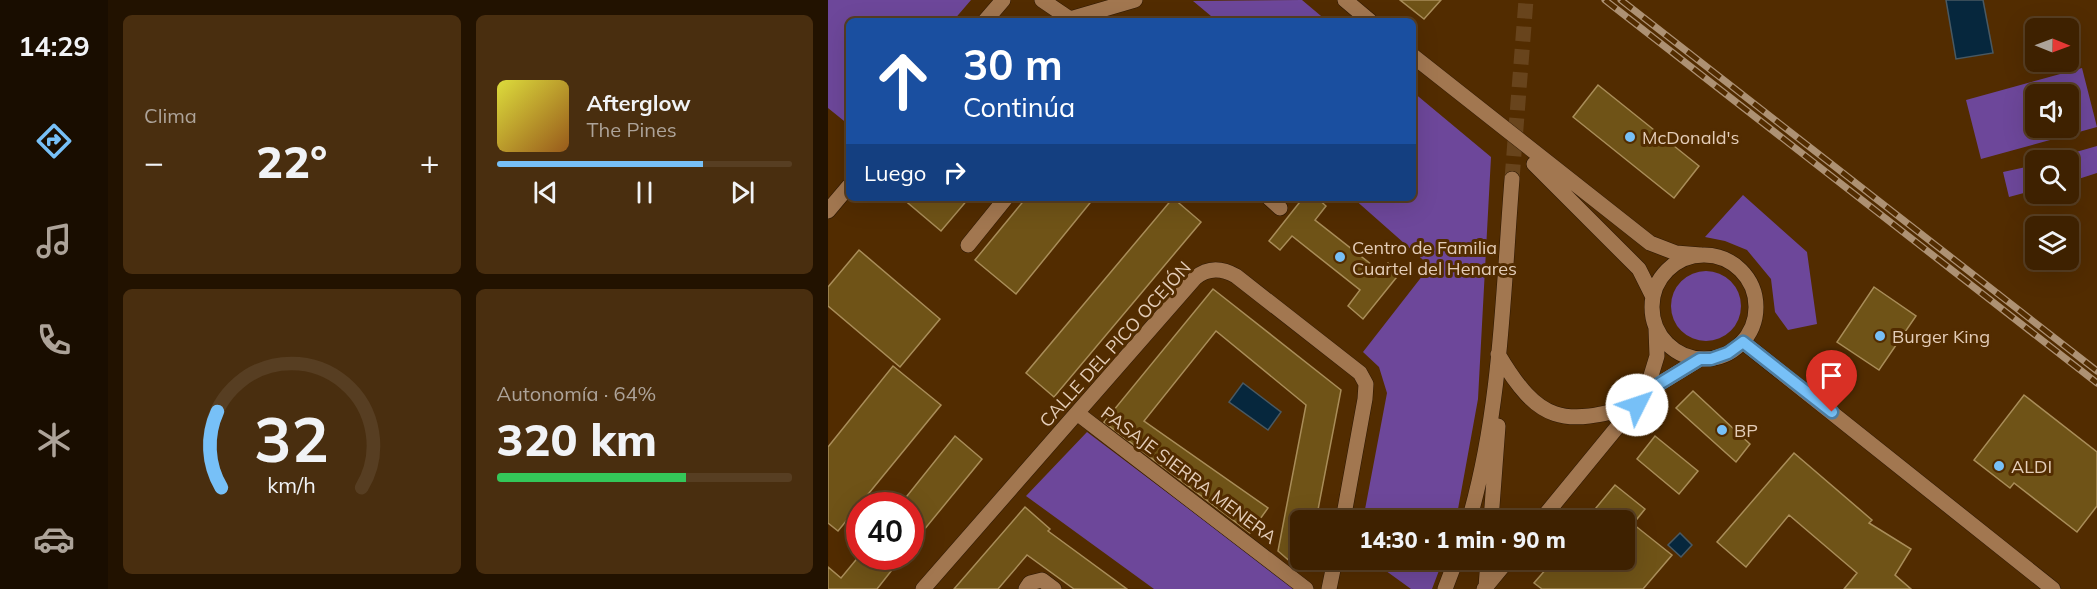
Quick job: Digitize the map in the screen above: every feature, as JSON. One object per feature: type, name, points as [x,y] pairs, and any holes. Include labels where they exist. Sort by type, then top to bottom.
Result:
[{"type":"main road","points":[[988,18],[1003,0]]},
{"type":"main road","points":[[1042,0],[1068,18]]},
{"type":"main road","points":[[1077,18],[1135,0]]},
{"type":"main road","points":[[1345,0],[1366,18]]},
{"type":"main road","points":[[1416,58],[1487,117],[1650,243],[1676,254],[1721,257],[1739,268],[1751,284],[1756,304],[1754,324],[1743,342],[1728,353],[1711,359],[1700,359],[1677,353],[1656,329]]},
{"type":"main road","points":[[1487,117],[1639,269],[1653,297],[1657,356],[1642,399]]},
{"type":"main road","points":[[1471,510],[1486,445],[1498,354],[1512,179]]},
{"type":"main road","points":[[828,211],[846,190]]},
{"type":"main road","points":[[968,245],[1004,201]]},
{"type":"main road","points":[[1653,297],[1658,281],[1670,267],[1684,258],[1701,255]]},
{"type":"main road","name":"CALLE DEL PICO OCEJÓN","points":[[923,589],[1196,278],[1209,270],[1230,272],[1360,373],[1363,378],[1365,399],[1344,510]]},
{"type":"main road","points":[[1743,342],[2053,589]]},
{"type":"main road","points":[[1498,354],[1531,400],[1556,415],[1584,418],[1642,399]]},
{"type":"main road","points":[[1492,510],[1500,396],[1498,354]]},
{"type":"main road","points":[[1549,510],[1642,399],[1700,359]]},
{"type":"main road","name":"PASAJE SIERRA MENERA","points":[[1077,414],[1306,589]]},
{"type":"main road","points":[[1329,589],[1333,570]]},
{"type":"main road","points":[[1445,589],[1452,570]]},
{"type":"main road","points":[[1487,588],[1488,570]]},
{"type":"main road","points":[[1487,588],[1500,570]]},
{"type":"main road","points":[[1026,589],[1030,583],[1042,580],[1054,589]]},
{"type":"shaded area","points":[[828,0],[971,0],[956,18],[846,18],[846,123],[828,108]]},
{"type":"shaded area","points":[[1302,0],[1323,18],[1213,18],[1193,1]]},
{"type":"shaded area","points":[[2082,68],[2097,127],[2079,132],[2079,84],[2025,84],[2025,138],[2057,138],[1981,159],[1966,100],[2068,72],[2079,72],[2079,69]]},
{"type":"shaded area","points":[[1416,94],[1491,157],[1478,399],[1458,510],[1365,510],[1387,393],[1379,367],[1363,352],[1430,266],[1356,201],[1416,201]]},
{"type":"shaded area","points":[[2097,146],[2097,173],[2079,179],[2079,151]]},
{"type":"shaded area","points":[[2025,167],[2025,193],[2009,197],[2003,172]]},
{"type":"shaded area","points":[[1743,195],[1807,252],[1817,324],[1788,330],[1775,312],[1771,279],[1747,250],[1725,241],[1705,237]]},
{"type":"shaded area","points":[[1706,271],[1719,274],[1731,281],[1738,293],[1741,306],[1738,319],[1731,331],[1719,338],[1706,341],[1693,338],[1681,331],[1674,319],[1671,306],[1674,293],[1681,281],[1693,274]]},
{"type":"shaded area","points":[[1087,432],[1295,589],[1154,589],[1026,496]]},
{"type":"shaded area","points":[[1385,570],[1439,570],[1432,589],[1411,589]]},
{"type":"water","points":[[1946,0],[1983,0],[1993,53],[1956,59]]},
{"type":"water","points":[[1243,383],[1281,412],[1268,430],[1229,402]]},
{"type":"water","points":[[1680,533],[1692,545],[1681,557],[1668,545]]},
{"type":"building","points":[[1400,0],[1441,0],[1424,19]]},
{"type":"building","points":[[1598,85],[1699,166],[1674,198],[1573,117]]},
{"type":"building","points":[[906,201],[966,201],[941,231]]},
{"type":"building","points":[[1024,201],[1092,201],[1016,294],[975,260]]},
{"type":"building","points":[[1170,201],[1176,201],[1201,222],[1054,397],[1026,373]]},
{"type":"building","name":"Centro de Familia Cuartel del Henares","points":[[1301,201],[1320,201],[1326,206],[1315,220],[1381,272],[1388,263],[1400,273],[1363,319],[1348,306],[1360,290],[1292,236],[1280,250],[1269,241]]},
{"type":"building","points":[[859,250],[940,319],[900,367],[828,306],[828,287]]},
{"type":"building","points":[[1874,287],[1916,316],[1879,370],[1837,342]]},
{"type":"building","points":[[1213,289],[1341,390],[1318,510],[1290,510],[1290,561],[1278,551],[1306,405],[1216,331],[1144,421],[1268,508],[1250,533],[1104,422]]},
{"type":"building","points":[[893,366],[941,405],[870,492],[846,492],[846,521],[838,531],[828,523],[828,447]]},
{"type":"building","points":[[1693,391],[1750,444],[1736,462],[1676,408]]},
{"type":"building","points":[[2024,395],[2097,452],[2097,506],[2077,532],[2014,483],[2010,488],[1974,460]]},
{"type":"building","points":[[955,436],[982,459],[924,530],[924,492],[910,492]]},
{"type":"building","points":[[1655,436],[1698,471],[1679,494],[1637,459]]},
{"type":"building","points":[[1794,453],[1872,520],[1869,523],[1911,549],[1895,575],[1911,589],[1844,589],[1857,573],[1789,515],[1746,567],[1717,542]]},
{"type":"building","points":[[1615,485],[1645,509],[1635,522],[1635,510],[1594,510]]},
{"type":"building","points":[[1025,507],[1050,529],[1048,531],[1127,589],[1074,589],[1027,555],[998,589],[954,589]]},
{"type":"building","points":[[1635,526],[1672,555],[1643,589],[1542,589],[1534,583],[1545,570],[1635,570]]},
{"type":"building","points":[[828,567],[841,578],[848,570],[892,570],[877,589],[828,589]]},
{"type":"tunnel","points":[[1512,179],[1526,0]]},
{"type":"railway","points":[[1605,0],[2097,383]]},
{"type":"railway","points":[[1621,0],[2097,371]]},
{"type":"place","name":"McDonald's","points":[[1630,137]]},
{"type":"place","name":"Centro de Familia Cuartel del Henares","points":[[1340,257]]},
{"type":"place","name":"Burger King","points":[[1880,336]]},
{"type":"place","name":"BP","points":[[1722,430]]},
{"type":"place","name":"ALDI","points":[[1999,466]]},
{"type":"route","points":[[1637,405],[1646,392],[1665,383],[1700,359],[1711,359],[1728,353],[1743,342],[1832,412]]}]
